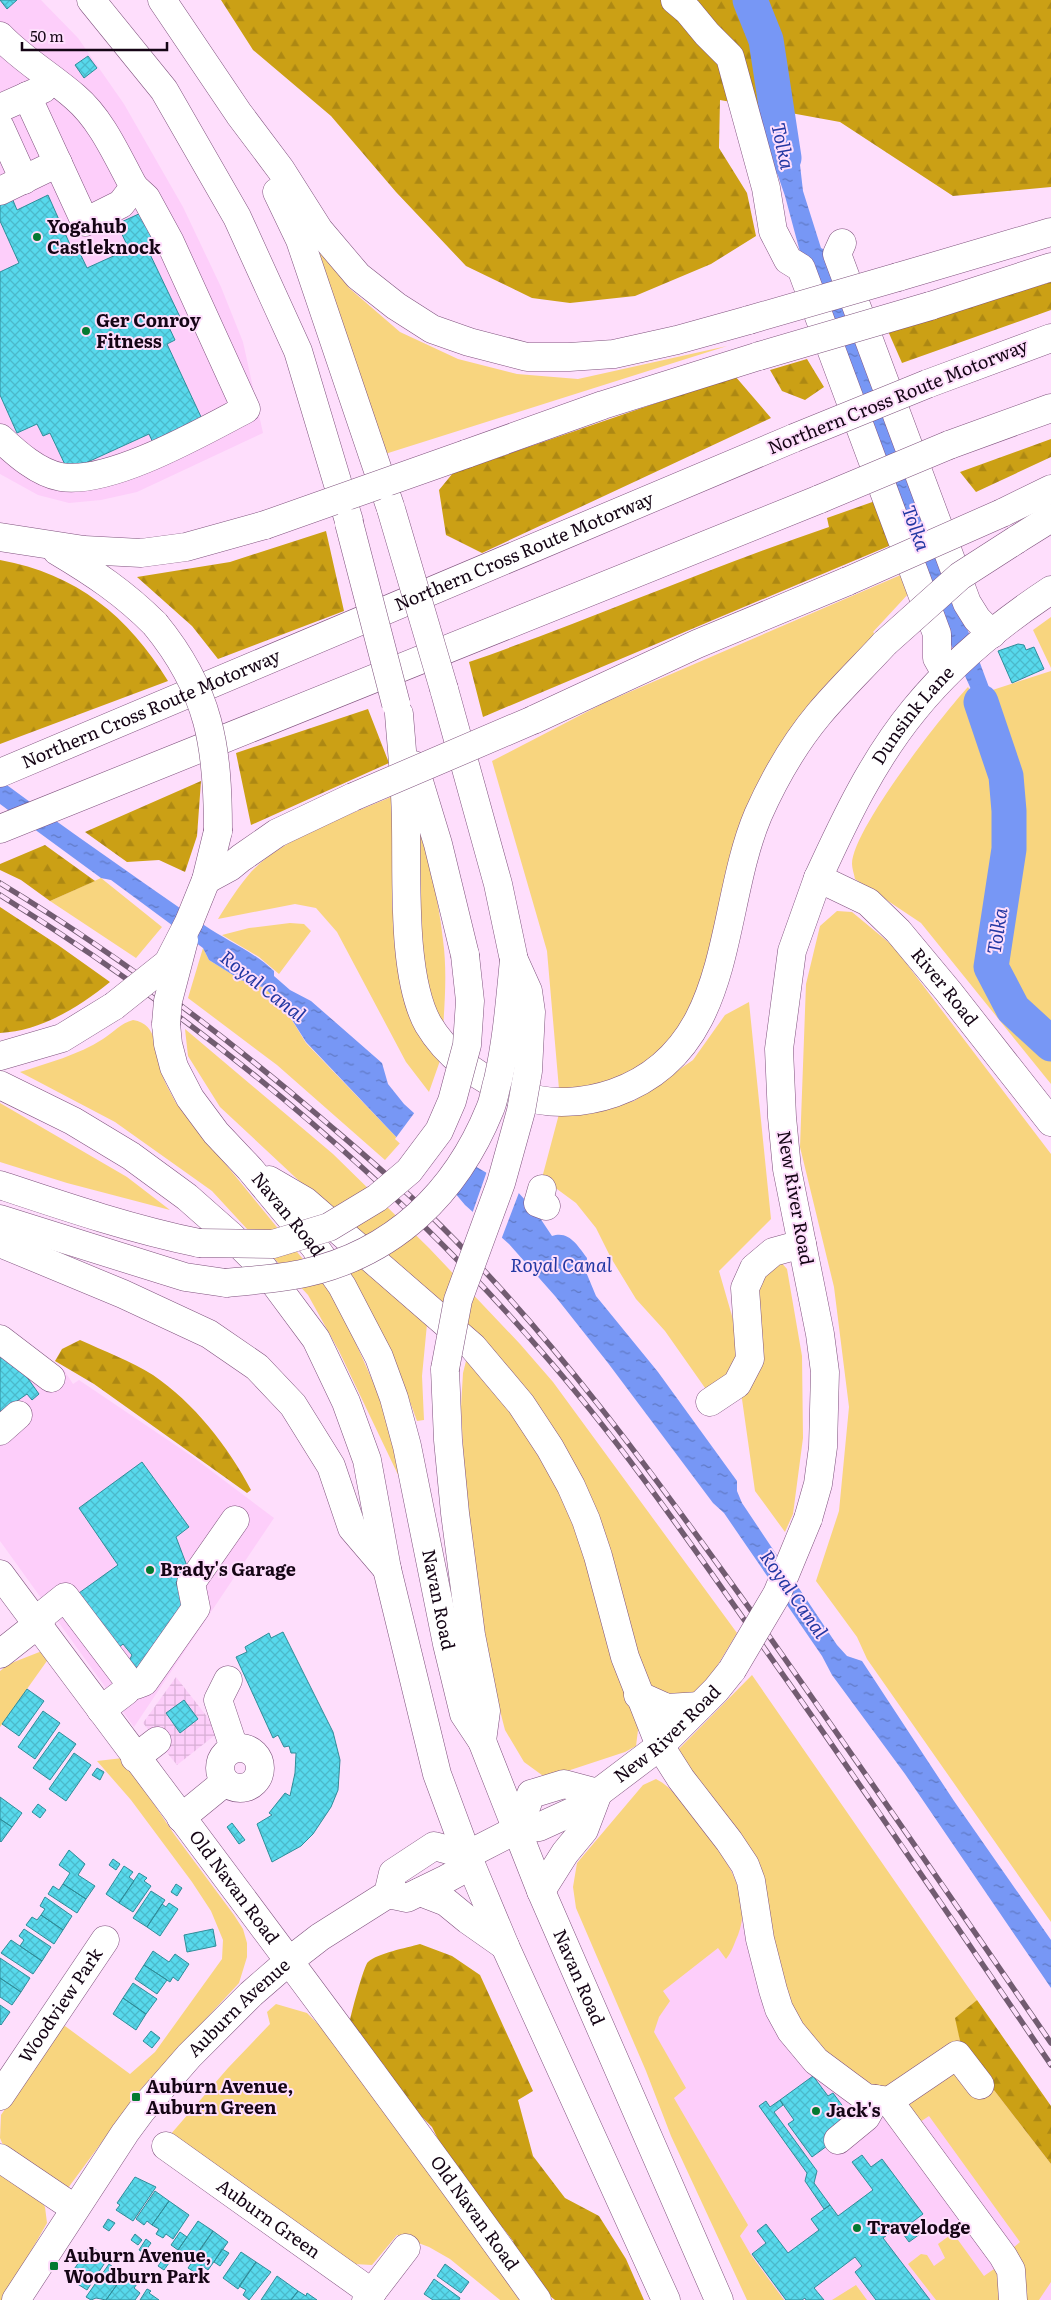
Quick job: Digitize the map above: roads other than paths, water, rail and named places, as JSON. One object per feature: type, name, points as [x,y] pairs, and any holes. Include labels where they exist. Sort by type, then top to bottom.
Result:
[{"type":"main road","points":[[0,1186],[149,1233],[199,1243],[273,1244],[329,1227],[377,1198],[410,1171],[439,1130],[452,1101],[467,1045],[470,1001],[465,956],[438,844],[398,709],[349,523],[298,351],[238,217],[164,90],[91,0]]},
{"type":"main road","points":[[162,0],[239,114],[281,170],[319,230],[358,276],[396,306],[432,329],[469,342],[527,357],[614,354],[677,340],[749,320],[1051,232]]},
{"type":"main road","points":[[675,0],[688,11],[730,57],[766,188],[773,231],[788,260],[801,268],[937,634],[937,658],[951,669]]},
{"type":"main road","points":[[0,36],[19,55],[76,97],[90,112],[106,135],[134,187],[146,198],[170,242],[246,410],[147,459],[81,477],[60,477],[38,467],[15,452],[0,438]]},
{"type":"main road","points":[[0,108],[55,82]]},
{"type":"main road","points":[[27,96],[85,222],[121,204],[134,187]]},
{"type":"main road","points":[[0,1219],[185,1277],[226,1283],[305,1274],[347,1260],[388,1240],[436,1199],[462,1164],[491,1108],[506,1044],[514,960],[508,922],[444,689],[391,509],[300,240],[239,114]]},
{"type":"main road","points":[[0,127],[24,180]]},
{"type":"main road","points":[[0,191],[58,163]]},
{"type":"main road","points":[[842,243],[837,254],[967,603],[990,636]]},
{"type":"main road","points":[[5,533],[47,546],[84,550],[140,553],[186,547],[265,525],[603,406],[759,356],[930,306],[1051,267]]},
{"type":"main road","name":"Northern Cross Route Motorway","points":[[0,773],[794,438],[927,384],[1051,338]]},
{"type":"main road","points":[[0,829],[820,499],[949,445],[1051,408]]},
{"type":"main road","points":[[203,887],[277,833],[353,797],[533,720],[697,644],[848,581],[1002,513],[1051,489]]},
{"type":"main road","points":[[398,709],[406,826],[407,914],[414,983],[427,1022],[443,1045],[470,1071],[499,1087],[525,1097],[560,1102],[592,1101],[635,1086],[668,1062],[695,1027],[712,992],[729,926],[741,865],[757,817],[780,769],[818,715],[885,643],[960,576],[1051,518]]},
{"type":"main road","points":[[0,1056],[62,1038],[114,1006],[168,963],[189,922],[203,887],[218,831],[218,780],[207,716],[190,676],[171,644],[155,624],[129,598],[96,574],[47,546]]},
{"type":"main road","name":"Dunsink Lane","points":[[818,878],[843,822],[883,752],[913,710],[951,669],[990,636],[1051,590]]},
{"type":"main road","name":"River Road","points":[[818,878],[868,902],[898,931],[1051,1122]]},
{"type":"main road","name":"New River Road","points":[[518,1828],[539,1827],[574,1811],[660,1746],[700,1706],[732,1670],[777,1594],[808,1519],[818,1484],[823,1447],[825,1372],[820,1334],[787,1168],[782,1117],[779,1049],[792,951],[818,878]]},
{"type":"main road","name":"Navan Road","points":[[189,922],[169,994],[166,1024],[168,1044],[174,1067],[190,1098],[216,1133],[250,1169],[320,1254],[342,1286],[379,1357],[394,1398],[407,1446],[447,1644],[464,1714],[482,1740],[518,1828],[541,1891],[719,2300]]},
{"type":"main road","points":[[482,1740],[486,1711],[471,1635],[455,1513],[448,1440],[446,1369],[458,1300],[501,1183],[521,1111],[528,1071],[531,1012],[528,991],[514,960]]},
{"type":"main road","points":[[0,1085],[73,1121],[132,1156],[187,1197],[264,1269],[316,1339],[346,1402],[367,1460],[387,1569],[437,1774],[467,1855],[505,1946],[666,2300]]},
{"type":"main road","points":[[250,1169],[305,1201],[472,1348],[521,1404],[550,1448],[571,1486],[586,1520],[598,1556],[625,1656],[638,1695],[660,1746],[681,1779],[745,1865],[751,1881],[760,1939],[773,1990],[791,2031],[816,2061],[866,2098],[882,2100],[1003,2256],[1011,2270],[1013,2300]]},
{"type":"main road","points":[[0,1243],[123,1294],[200,1330],[257,1367],[293,1405],[331,1466],[352,1528],[387,1569]]},
{"type":"main road","points":[[710,1402],[737,1384],[750,1359],[745,1288],[754,1268],[773,1252],[802,1244]]},
{"type":"main road","points":[[0,1339],[51,1378]]},
{"type":"main road","points":[[128,1685],[144,1682],[196,1608],[191,1583],[235,1520]]},
{"type":"main road","name":"Old Navan Road","points":[[0,1574],[135,1758],[417,2132],[537,2300]]},
{"type":"main road","points":[[0,1654],[38,1624],[45,1612],[65,1597],[125,1675],[128,1685],[126,1691],[101,1710]]},
{"type":"main road","points":[[181,1818],[225,1782],[237,1788],[243,1788],[250,1786],[258,1776],[260,1763],[253,1752],[247,1749],[234,1748],[218,1700],[228,1680]]},
{"type":"main road","points":[[638,1695],[667,1708],[700,1706]]},
{"type":"main road","points":[[135,1758],[158,1741]]},
{"type":"main road","points":[[541,1891],[565,1853],[584,1830],[598,1793]]},
{"type":"main road","points":[[467,1855],[434,1846],[393,1873],[388,1894],[407,1898],[420,1892],[457,1873],[467,1855],[518,1828]]},
{"type":"main road","points":[[420,1892],[446,1902],[505,1946]]},
{"type":"main road","name":"Auburn Avenue","points":[[16,2300],[74,2208],[125,2133],[160,2088],[245,2000],[289,1961],[320,1937],[388,1894]]},
{"type":"main road","name":"Woodview Park","points":[[0,2096],[105,1940]]},
{"type":"main road","points":[[838,2140],[866,2117],[882,2100],[957,2055],[980,2085]]},
{"type":"main road","name":"Auburn Green","points":[[166,2146],[369,2296]]},
{"type":"main road","points":[[0,2158],[74,2208]]},
{"type":"main road","points":[[369,2296],[406,2248]]},
{"type":"water","points":[[755,109],[776,111],[790,132],[799,156],[803,191],[821,248],[827,251],[990,690],[1006,747],[989,749],[974,696],[949,640],[800,252],[785,196]]},
{"type":"water","name":"Royal Canal","points":[[0,780],[204,925],[266,964],[274,971],[274,976],[290,990],[311,1001],[382,1063],[388,1084],[404,1104],[468,1162],[516,1190],[536,1212],[552,1236],[563,1235],[576,1244],[587,1258],[586,1272],[596,1296],[658,1372],[737,1481],[737,1491],[742,1503],[837,1645],[847,1656],[862,1661],[954,1801],[1051,1940],[1051,1988],[905,1774],[832,1675],[822,1656],[724,1513],[713,1503],[555,1296],[509,1244],[465,1205],[449,1186],[401,1142],[306,1042],[287,1012],[265,988],[241,980],[209,960],[203,948],[111,880],[101,878],[0,804]]},
{"type":"waterway","name":"Tolka","points":[[750,0],[766,40],[784,158]]},
{"type":"waterway","name":"Tolka","points":[[981,702],[1006,776],[1009,811],[1009,849],[991,967],[1013,1009],[1051,1044]]},
{"type":"railway","points":[[0,883],[125,965],[204,1023],[282,1085],[361,1152],[427,1212],[516,1306],[598,1405],[676,1507],[865,1773],[1051,2043]]},
{"type":"railway","points":[[0,895],[75,943],[148,994],[219,1047],[288,1103],[355,1161],[419,1222],[481,1285],[541,1351],[598,1420],[679,1528],[868,1797],[1051,2065]]},
{"type":"place","name":"Yogahub Castleknock","points":[[37,237]]},
{"type":"place","name":"Ger Conroy Fitness","points":[[86,331]]},
{"type":"place","name":"Brady's Garage","points":[[150,1570]]},
{"type":"place","name":"Auburn Avenue, Auburn Green","points":[[136,2097]]},
{"type":"place","name":"Jack's","points":[[816,2111]]},
{"type":"place","name":"Travelodge","points":[[857,2228]]},
{"type":"place","name":"Auburn Avenue, Woodburn Park","points":[[54,2266]]}]
